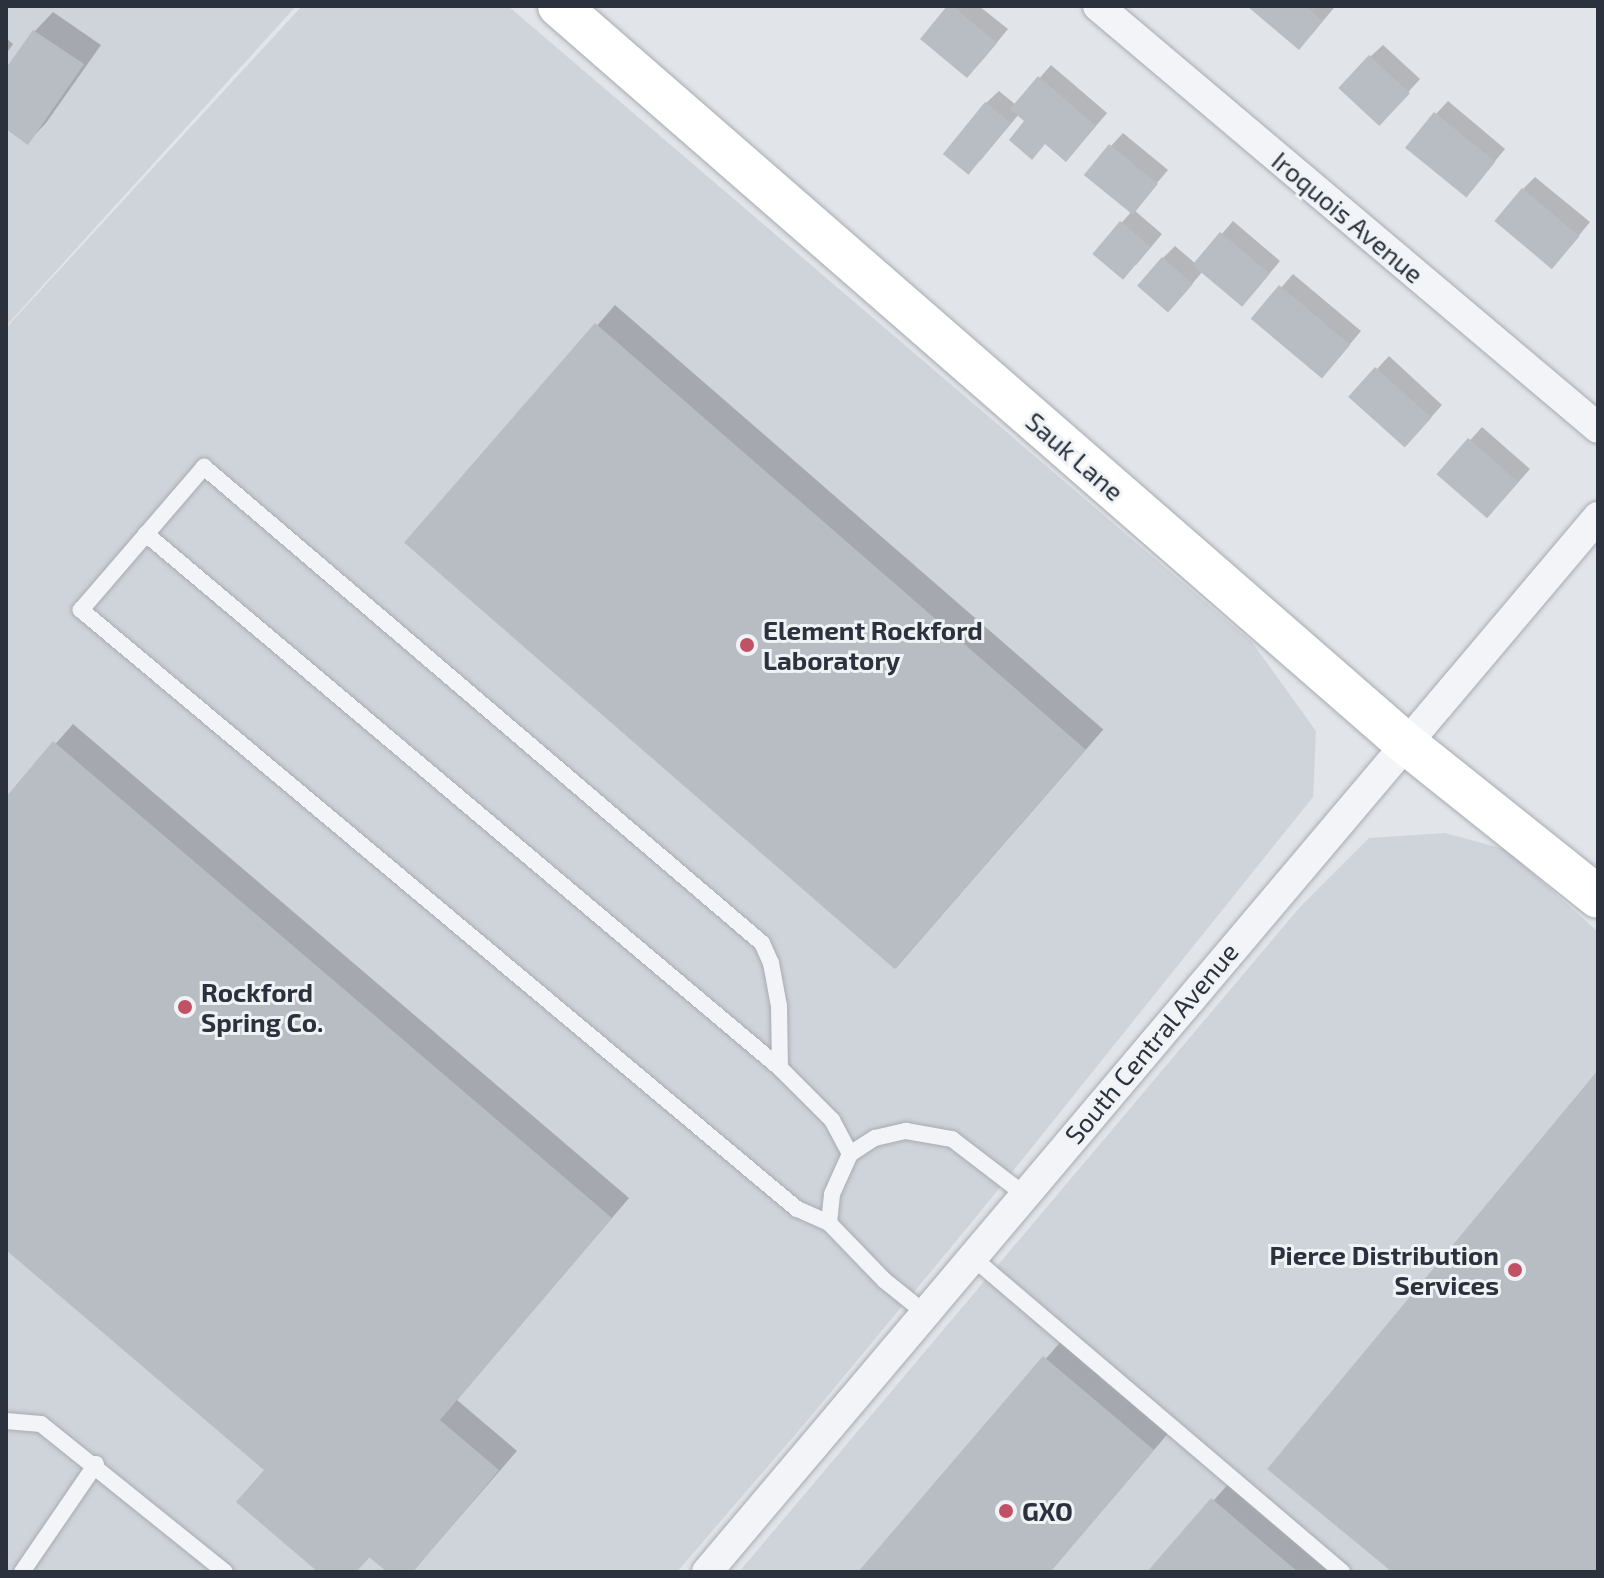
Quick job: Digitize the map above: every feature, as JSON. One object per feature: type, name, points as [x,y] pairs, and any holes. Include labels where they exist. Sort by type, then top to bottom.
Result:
[{"type":"street","name":"Sauk Lane","points":[[559,6],[1404,742],[1598,897]]},
{"type":"street","name":"Iroquois Avenue","points":[[1098,6],[1598,428]]},
{"type":"street","name":"South Central Avenue","points":[[707,1572],[1404,742],[1598,517]]},
{"type":"lane","points":[[780,1068],[779,1006],[771,963],[762,943],[204,467],[81,610],[797,1209],[829,1223],[885,1281],[925,1313]]},
{"type":"lane","points":[[146,534],[780,1068],[832,1120],[850,1154]]},
{"type":"lane","points":[[829,1223],[832,1194],[850,1154],[875,1138],[906,1131],[952,1139],[1024,1194]]},
{"type":"lane","points":[[972,1257],[1342,1572]]},
{"type":"lane","points":[[6,1421],[41,1424],[96,1464],[225,1572]]},
{"type":"lane","points":[[22,1572],[96,1464]]},
{"type":"shaded area","points":[[6,6],[296,6],[6,326]]},
{"type":"shaded area","points":[[302,6],[508,6],[1251,641],[1316,731],[1313,797],[972,1222],[677,1572],[6,1572],[6,328]]},
{"type":"shaded area","points":[[1445,833],[1507,850],[1598,932],[1598,1572],[739,1572],[1300,907],[1369,838]]},
{"type":"building","points":[[947,6],[953,6],[997,43],[967,78],[920,39]]},
{"type":"building","points":[[1247,6],[1305,6],[1323,21],[1299,50]]},
{"type":"building","points":[[33,30],[84,64],[28,145],[6,129],[6,68]]},
{"type":"building","points":[[1369,55],[1410,93],[1379,126],[1338,88]]},
{"type":"building","points":[[1038,76],[1096,126],[1066,162],[1045,144],[1032,160],[1009,140],[1024,121],[1010,109]]},
{"type":"building","points":[[985,102],[1011,123],[968,175],[943,154]]},
{"type":"building","points":[[1434,112],[1495,162],[1466,197],[1405,148]]},
{"type":"building","points":[[1109,144],[1158,184],[1133,215],[1084,175]]},
{"type":"building","points":[[1522,188],[1579,236],[1552,269],[1494,221]]},
{"type":"building","points":[[1120,221],[1151,247],[1123,280],[1092,254]]},
{"type":"building","points":[[1220,232],[1270,274],[1242,307],[1192,265]]},
{"type":"building","points":[[1162,257],[1193,284],[1168,313],[1137,286]]},
{"type":"building","points":[[1279,285],[1350,345],[1322,378],[1251,319]]},
{"type":"building","name":"Element Rockford Laboratory","points":[[595,323],[1086,749],[895,969],[404,543]]},
{"type":"building","points":[[1375,367],[1431,418],[1405,448],[1348,397]]},
{"type":"building","points":[[1468,438],[1519,482],[1487,518],[1437,474]]},
{"type":"building","name":"Rockford Spring Co.","points":[[53,741],[612,1218],[440,1420],[499,1470],[413,1572],[387,1572],[369,1557],[356,1572],[318,1572],[236,1502],[264,1470],[6,1250],[6,797]]},
{"type":"building","name":"Pierce Distribution Services","points":[[1598,1070],[1598,1572],[1392,1572],[1267,1469]]},
{"type":"building","name":"GXO","points":[[1043,1356],[1154,1450],[1050,1572],[858,1572]]},
{"type":"building","points":[[1211,1498],[1298,1572],[1147,1572]]},
{"type":"place","name":"Element Rockford Laboratory","points":[[747,645]]},
{"type":"place","name":"Rockford Spring Co.","points":[[185,1007]]},
{"type":"place","name":"Pierce Distribution Services","points":[[1515,1270]]},
{"type":"place","name":"GXO","points":[[1006,1511]]}]
